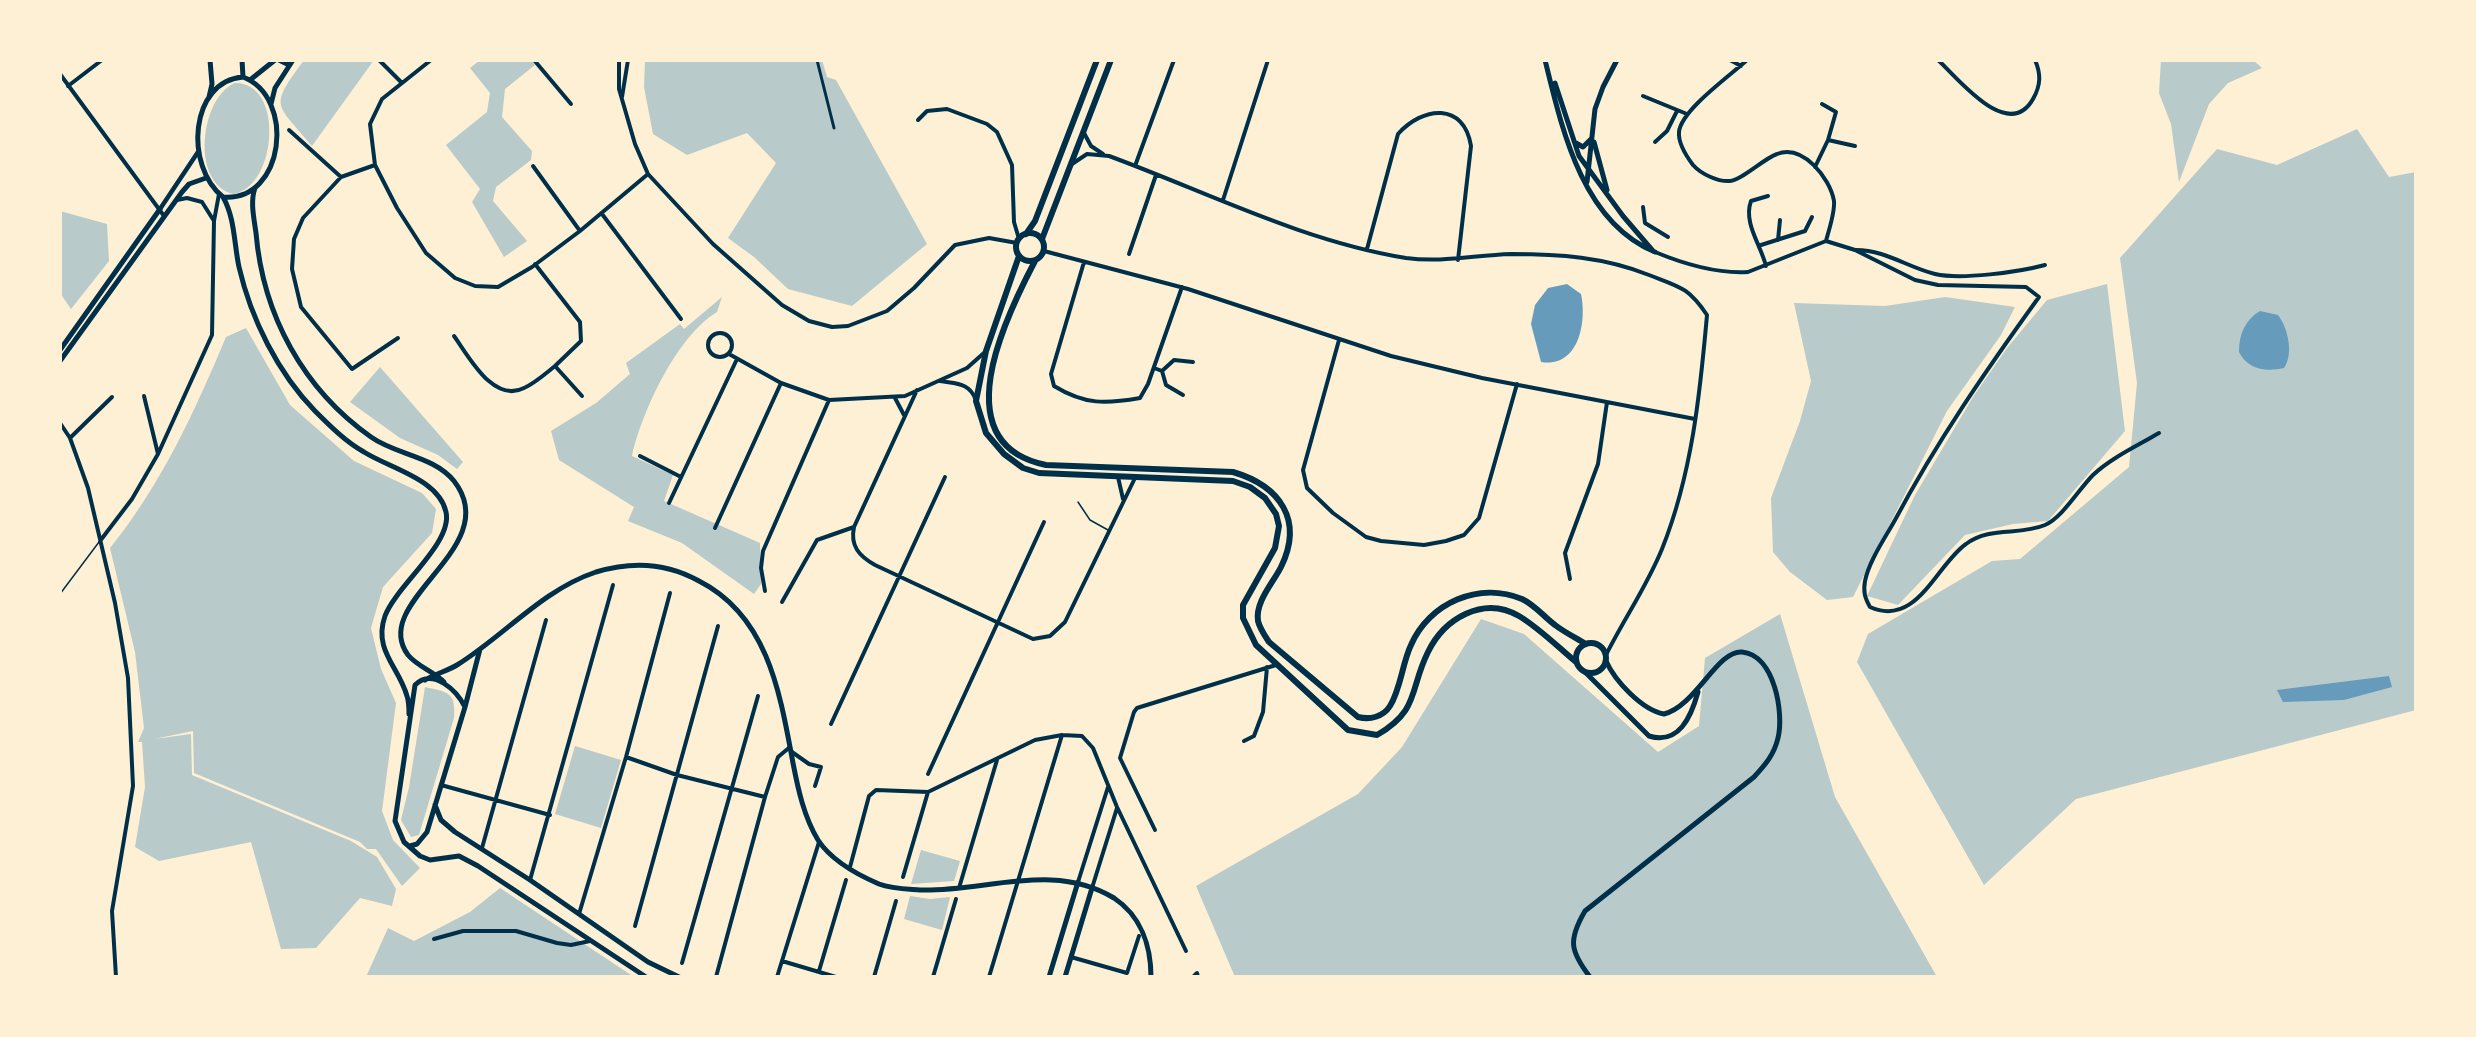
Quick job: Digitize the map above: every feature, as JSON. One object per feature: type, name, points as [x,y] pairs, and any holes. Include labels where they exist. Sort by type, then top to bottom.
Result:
[{"type":"main road","points":[[210,60],[212,84],[209,100],[199,123],[198,152],[206,178],[230,209],[239,268],[250,304],[264,337],[286,374],[312,408],[336,432],[363,452],[428,486],[443,504],[447,515],[444,533],[393,600],[381,640],[387,659],[407,696],[410,722]]},
{"type":"main road","points":[[242,60],[243,77]]},
{"type":"main road","points":[[250,80],[277,60],[291,62],[275,88],[271,104]]},
{"type":"main road","points":[[1096,60],[1035,221],[1018,242],[1019,256],[986,351],[976,401],[986,433],[1004,454],[1023,468],[1039,473],[1118,472]]},
{"type":"main road","points":[[1111,60],[1042,239],[1044,251],[1035,261],[1022,285],[995,355],[988,382],[991,416],[1004,442],[1030,460],[1046,465],[1233,481],[1250,487],[1265,498],[1278,518],[1279,536],[1270,558],[1246,596],[1243,618],[1256,645],[1348,730],[1377,735],[1396,724],[1404,714],[1428,651],[1451,622],[1468,611],[1498,609],[1518,615],[1576,662],[1649,736],[1659,739],[1667,739],[1685,725],[1699,691],[1719,664],[1732,654],[1741,652],[1748,654],[1765,664],[1777,699],[1779,736],[1772,756],[1754,777],[1585,911],[1572,939],[1575,957],[1590,977]]},
{"type":"main road","points":[[1546,60],[1572,139],[1587,168],[1654,252]]},
{"type":"main road","points":[[1546,60],[1569,146],[1587,185],[1611,224],[1635,244],[1654,252]]},
{"type":"main road","points":[[1587,185],[1595,109],[1617,60]]},
{"type":"main road","points":[[209,100],[228,80],[243,77],[262,88],[271,104],[276,126],[275,153],[269,170],[255,188],[241,197],[221,195]]},
{"type":"main road","points":[[1572,139],[1583,147],[1587,146],[1593,135]]},
{"type":"main road","points":[[1593,135],[1602,178],[1610,198]]},
{"type":"main road","points":[[60,361],[189,183],[206,178]]},
{"type":"main road","points":[[255,188],[253,201],[263,281],[271,307],[297,362],[333,405],[372,438],[438,468],[448,475],[461,493],[466,515],[462,538],[412,603],[402,632],[404,646],[409,655],[445,683],[459,696],[465,707]]},
{"type":"main road","points":[[60,350],[160,209]]},
{"type":"main road","points":[[1611,224],[1619,226],[1623,216]]},
{"type":"main road","points":[[1026,234],[1034,234],[1042,239]]},
{"type":"main road","points":[[1019,256],[1026,261],[1035,261]]},
{"type":"main road","points":[[1136,473],[1233,472],[1254,478],[1279,500],[1288,518],[1290,538],[1282,565],[1260,604],[1258,620],[1269,642],[1351,712],[1368,720],[1379,716],[1390,707],[1411,644],[1425,620],[1448,602],[1471,594],[1502,594],[1523,600],[1554,625],[1586,644],[1596,644],[1606,658],[1610,669],[1630,691],[1655,712],[1670,713],[1699,691]]},
{"type":"main road","points":[[646,977],[478,866],[459,856],[430,860],[420,856],[404,842],[395,821],[415,686],[435,674],[456,666],[545,599],[582,578],[618,567],[649,565],[670,568],[722,594],[750,624],[763,645],[772,672],[804,807],[819,841],[849,867],[882,885],[933,890],[1017,881],[1057,879],[1078,882],[1119,902],[1138,923],[1148,945],[1151,977]]},
{"type":"main road","points":[[1576,662],[1579,649],[1586,644]]},
{"type":"main road","points":[[410,846],[422,840],[435,805],[480,649]]},
{"type":"main road","points":[[1277,664],[1286,656]]},
{"type":"main road","points":[[1585,672],[1598,672],[1606,658]]},
{"type":"main road","points":[[425,680],[445,683]]},
{"type":"main road","points":[[435,805],[441,820],[455,832],[530,880],[648,962],[679,977]]},
{"type":"main road","points":[[1049,977],[1078,882]]},
{"type":"main road","points":[[1065,977],[1092,888]]},
{"type":"street","points":[[68,86],[102,60]]},
{"type":"street","points":[[379,60],[402,83]]},
{"type":"street","points":[[431,60],[382,99],[370,124],[375,165],[397,208],[426,253],[455,278],[475,286],[498,287],[535,264],[580,231],[648,174]]},
{"type":"street","points":[[534,60],[571,104]]},
{"type":"street","points":[[619,60],[622,98],[635,144],[648,174],[713,244],[782,305],[809,321],[832,327],[862,322],[887,311],[914,288],[955,245],[989,238],[1018,242],[1014,222],[1012,165],[997,132],[987,124],[947,108],[927,111],[918,120]]},
{"type":"street","points":[[622,98],[628,60]]},
{"type":"street","points":[[817,60],[834,128]]},
{"type":"street","points":[[1136,166],[1174,60]]},
{"type":"street","points":[[1222,200],[1268,60]]},
{"type":"street","points":[[1730,60],[1741,66]]},
{"type":"street","points":[[1747,60],[1687,114],[1679,132],[1684,150],[1694,166],[1715,180],[1731,182],[1783,153],[1806,158],[1822,173],[1834,200],[1826,241]]},
{"type":"street","points":[[1938,60],[1982,102],[1997,112],[2010,114],[2032,102],[2041,76],[2035,60]]},
{"type":"street","points":[[60,74],[164,216]]},
{"type":"street","points":[[1643,96],[1687,114]]},
{"type":"street","points":[[1815,167],[1828,140],[1836,112],[1822,104]]},
{"type":"street","points":[[1655,142],[1667,131],[1677,111]]},
{"type":"street","points":[[1367,249],[1398,134],[1410,121],[1424,114],[1446,114],[1458,118],[1469,132],[1471,146],[1458,260]]},
{"type":"street","points":[[289,130],[340,177]]},
{"type":"street","points":[[1083,132],[1091,146],[1109,156],[1248,212],[1320,237],[1406,258],[1458,260],[1509,254],[1586,256],[1622,264],[1692,293],[1707,315],[1688,465],[1662,548],[1606,658]]},
{"type":"street","points":[[1828,140],[1855,146]]},
{"type":"street","points":[[160,209],[198,152]]},
{"type":"street","points":[[1070,166],[1087,154],[1109,156]]},
{"type":"street","points":[[375,165],[340,177],[303,218],[294,238],[292,269],[301,307],[352,369],[398,338]]},
{"type":"street","points":[[533,166],[580,231]]},
{"type":"street","points":[[1129,254],[1156,175]]},
{"type":"street","points":[[99,541],[132,499],[158,454],[212,336],[214,221],[221,195]]},
{"type":"street","points":[[1766,266],[1761,246],[1752,234],[1748,210],[1751,201],[1768,196]]},
{"type":"street","points":[[176,200],[187,198],[202,202],[214,221]]},
{"type":"street","points":[[1643,207],[1645,223],[1668,237]]},
{"type":"street","points":[[602,214],[681,319]]},
{"type":"street","points":[[1761,246],[1805,231],[1812,217]]},
{"type":"street","points":[[1778,240],[1780,220]]},
{"type":"street","points":[[1654,252],[1685,264],[1734,273],[1766,266],[1826,241],[1856,250],[1916,280],[1938,285],[2026,287],[2039,297],[1973,389],[1922,468],[1865,578],[1865,599],[1870,607],[1877,610],[1900,609],[1919,598],[1954,554],[1983,534],[2025,530],[2045,525],[2094,474],[2159,434]]},
{"type":"street","points":[[1856,250],[1873,250],[1936,274],[2025,270],[2044,265]]},
{"type":"street","points":[[1044,251],[1183,287],[1391,357],[1695,419]]},
{"type":"street","points":[[1084,262],[1052,374],[1054,386],[1080,400],[1119,402],[1140,398],[1154,368],[1183,287]]},
{"type":"street","points":[[454,336],[485,379],[504,390],[522,390],[555,366],[581,341],[580,322],[535,264]]},
{"type":"street","points":[[720,332],[728,335],[733,346],[729,354],[722,357],[711,353],[708,342],[713,335],[720,332]]},
{"type":"street","points":[[1339,340],[1303,470],[1307,488],[1333,513],[1366,537],[1381,541],[1424,545],[1464,535],[1479,518],[1517,384]]},
{"type":"street","points":[[729,354],[781,383],[829,400],[894,398],[940,381],[976,362],[986,351]]},
{"type":"street","points":[[669,503],[737,360]]},
{"type":"street","points":[[1162,371],[1174,360],[1193,362]]},
{"type":"street","points":[[555,366],[582,396]]},
{"type":"street","points":[[1154,368],[1162,371]]},
{"type":"street","points":[[1162,371],[1166,385],[1184,395]]},
{"type":"street","points":[[940,381],[962,384],[971,391],[976,401]]},
{"type":"street","points":[[715,528],[781,383]]},
{"type":"street","points":[[917,390],[854,526],[853,539],[860,555],[900,577],[1033,639],[1044,638],[1056,633],[1075,604],[1136,473]]},
{"type":"street","points":[[144,396],[158,454]]},
{"type":"street","points":[[70,438],[112,397]]},
{"type":"street","points":[[894,398],[904,415]]},
{"type":"street","points":[[765,591],[762,568],[763,550],[829,400]]},
{"type":"street","points":[[1570,579],[1565,553],[1598,464],[1607,402]]},
{"type":"street","points":[[60,423],[70,438],[88,488],[115,603],[128,678],[133,786],[112,911],[116,977]]},
{"type":"street","points":[[640,456],[681,477]]},
{"type":"street","points":[[1118,472],[1123,500]]},
{"type":"street","points":[[831,724],[945,477]]},
{"type":"street","points":[[928,774],[1044,522]]},
{"type":"street","points":[[782,602],[817,540],[854,526]]},
{"type":"street","points":[[530,880],[613,585]]},
{"type":"street","points":[[579,915],[626,757],[670,593]]},
{"type":"street","points":[[482,848],[546,620]]},
{"type":"street","points":[[635,926],[718,626]]},
{"type":"street","points":[[1155,830],[1120,758],[1134,712],[1137,708],[1277,664]]},
{"type":"street","points":[[1244,741],[1254,736],[1263,712],[1267,667]]},
{"type":"street","points":[[682,963],[758,696]]},
{"type":"street","points":[[849,867],[872,792],[880,788],[928,792],[1035,740],[1073,734],[1088,740],[1117,807],[1186,951]]},
{"type":"street","points":[[989,977],[1062,735]]},
{"type":"street","points":[[716,977],[778,757],[790,750],[809,764],[821,767],[815,786]]},
{"type":"street","points":[[626,757],[678,775],[765,797]]},
{"type":"street","points":[[959,888],[997,760]]},
{"type":"street","points":[[441,785],[550,815]]},
{"type":"street","points":[[1078,882],[1109,787]]},
{"type":"street","points":[[903,877],[928,792]]},
{"type":"street","points":[[1092,888],[1117,807]]},
{"type":"street","points":[[777,977],[819,841]]},
{"type":"street","points":[[819,970],[846,880]]},
{"type":"street","points":[[933,977],[956,899]]},
{"type":"street","points":[[874,977],[896,901]]},
{"type":"street","points":[[434,939],[463,931],[516,931],[571,945],[591,941]]},
{"type":"street","points":[[1071,957],[1126,975],[1139,936]]},
{"type":"street","points":[[782,961],[819,970],[836,977]]},
{"type":"lane","points":[[1078,502],[1090,520],[1109,530]]},
{"type":"lane","points":[[60,594],[99,541]]},
{"type":"shaded area","points":[[304,60],[374,60],[312,146],[290,121],[281,105],[281,97],[285,88]]},
{"type":"shaded area","points":[[480,60],[531,60],[535,65],[505,89],[502,117],[532,151],[531,160],[496,187],[493,201],[527,241],[504,257],[472,202],[480,189],[446,145],[487,112],[490,93],[470,68]]},
{"type":"shaded area","points":[[645,60],[822,60],[827,77],[836,80],[927,244],[852,306],[788,289],[754,257],[728,238],[776,163],[747,133],[687,155],[653,134],[644,87]]},
{"type":"shaded area","points":[[2161,60],[2253,60],[2262,68],[2228,83],[2209,104],[2179,182],[2171,124],[2159,93]]},
{"type":"shaded area","points":[[235,83],[251,87],[262,99],[268,115],[269,135],[267,155],[260,173],[249,187],[234,194],[220,187],[211,175],[206,159],[205,140],[214,105],[223,91]]},
{"type":"shaded area","points":[[2357,129],[2389,177],[2416,172],[2416,710],[2076,799],[1984,885],[1857,662],[1868,634],[1992,561],[2020,559],[2129,467],[2137,383],[2120,258],[2217,149],[2277,165]]},
{"type":"shaded area","points":[[60,211],[107,224],[109,261],[71,309],[60,293]]},
{"type":"shaded area","points":[[2107,284],[2125,431],[2048,521],[2013,524],[1965,535],[1898,605],[1867,596],[1915,495],[1973,397],[2007,348],[2047,300]]},
{"type":"shaded area","points":[[722,297],[717,312],[702,323],[688,338],[663,376],[644,418],[632,456],[673,475],[664,501],[760,543],[761,584],[754,594],[682,543],[628,521],[634,507],[559,460],[551,431],[596,403],[630,374],[626,363],[680,324],[684,329]]},
{"type":"shaded area","points":[[1945,297],[2015,307],[2001,335],[1947,411],[1853,597],[1827,600],[1790,572],[1773,552],[1771,498],[1800,421],[1811,381],[1794,303],[1885,306]]},
{"type":"shaded area","points":[[246,328],[290,405],[354,461],[422,493],[436,509],[432,533],[383,587],[371,628],[381,669],[396,703],[382,811],[393,840],[420,868],[402,886],[376,849],[367,849],[360,842],[194,773],[193,731],[154,739],[191,734],[192,775],[351,841],[377,857],[396,889],[392,906],[360,898],[316,948],[281,949],[251,842],[159,861],[135,847],[145,787],[142,742],[138,742],[144,728],[135,652],[110,548],[161,473],[202,392],[226,337]]},
{"type":"shaded area","points":[[380,367],[463,462],[457,469],[438,455],[400,438],[350,402]]},
{"type":"shaded area","points":[[1780,614],[1835,797],[1937,977],[1235,977],[1196,886],[1358,794],[1402,747],[1481,619],[1524,634],[1658,752],[1699,726],[1705,658]]},
{"type":"shaded area","points":[[425,687],[445,692],[452,698],[454,718],[419,835],[411,837],[401,820],[409,787]]},
{"type":"shaded area","points":[[575,746],[621,760],[601,828],[555,814]]},
{"type":"shaded area","points":[[921,850],[960,861],[954,881],[911,884]]},
{"type":"shaded area","points":[[500,888],[634,977],[366,977],[388,928],[414,941],[470,912]]},
{"type":"shaded area","points":[[910,896],[930,899],[950,897],[942,930],[904,919]]},
{"type":"water","points":[[1567,284],[1581,294],[1583,317],[1578,341],[1564,358],[1554,362],[1541,362],[1531,324],[1535,305],[1548,288]]},
{"type":"water","points":[[2260,311],[2278,315],[2285,327],[2289,356],[2284,368],[2271,370],[2252,366],[2239,352],[2244,328]]},
{"type":"water","points":[[2389,676],[2392,687],[2344,700],[2283,702],[2277,690]]}]
